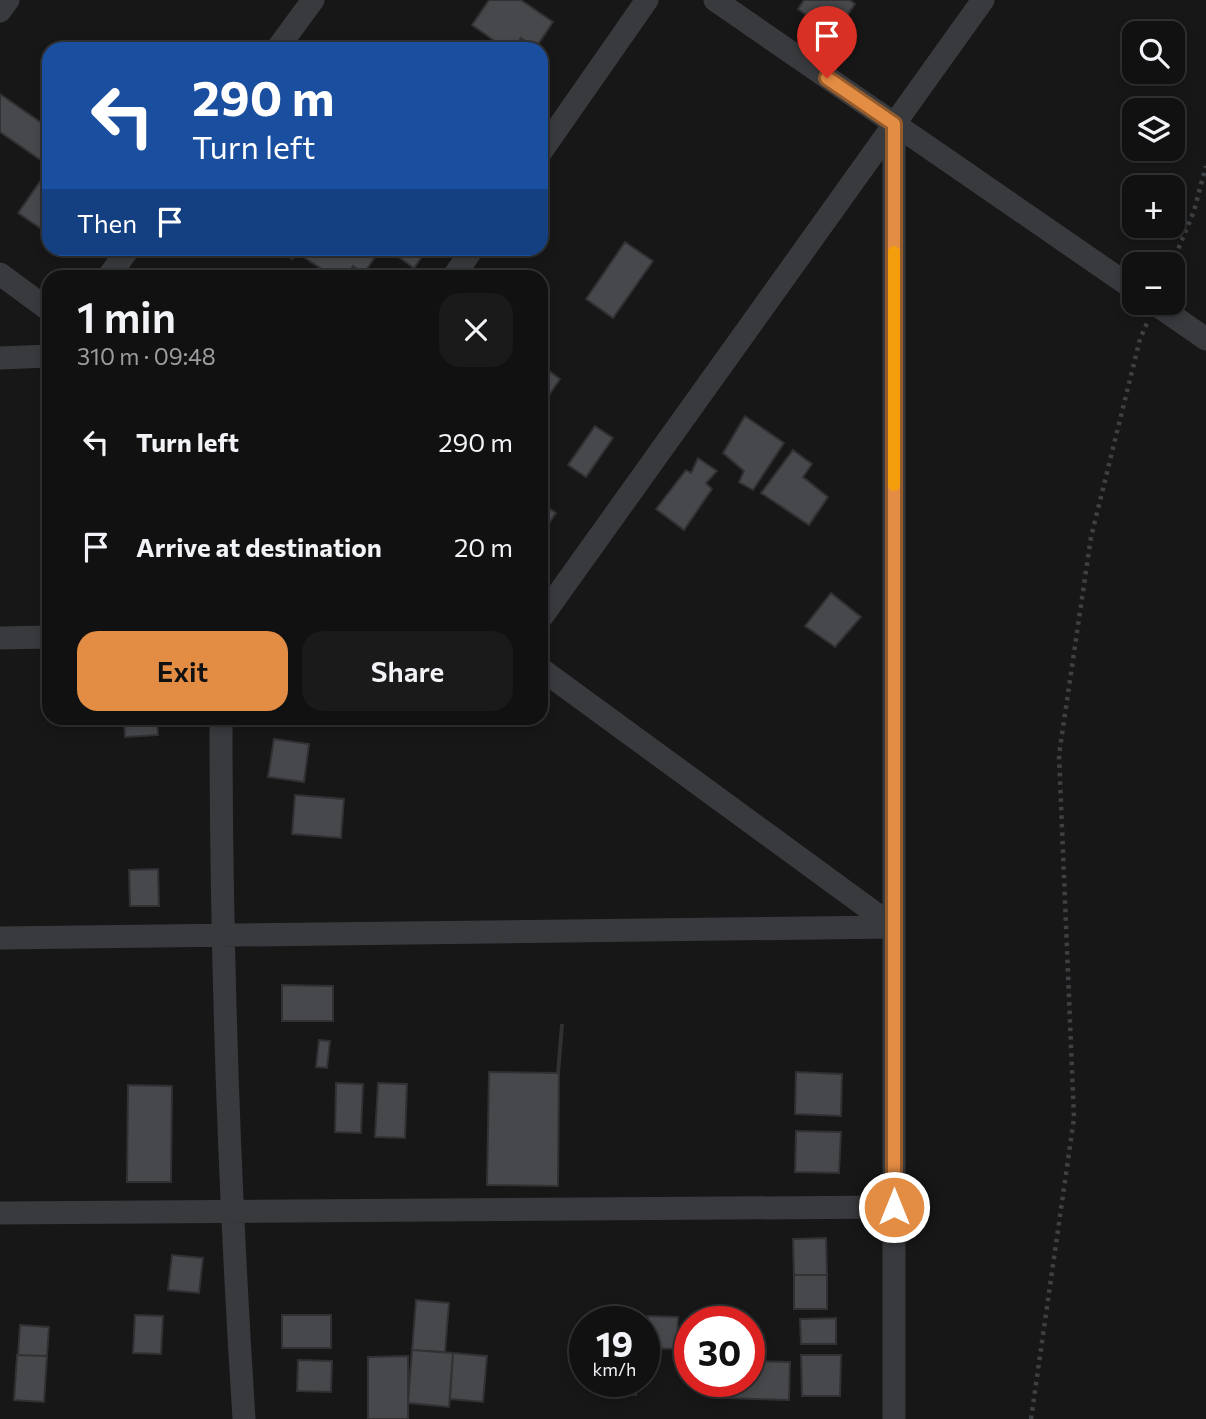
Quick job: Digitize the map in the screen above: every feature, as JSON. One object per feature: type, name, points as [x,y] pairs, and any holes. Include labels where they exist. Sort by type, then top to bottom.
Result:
[{"type":"street","points":[[0,11],[8,0]]},
{"type":"street","points":[[282,42],[313,0]]},
{"type":"street","points":[[548,142],[648,0]]},
{"type":"street","points":[[715,0],[1122,281]]},
{"type":"street","points":[[548,608],[983,0]]},
{"type":"street","points":[[894,124],[894,1419]]},
{"type":"street","points":[[0,275],[42,305]]},
{"type":"street","points":[[1171,315],[1206,339]]},
{"type":"street","points":[[0,358],[42,356]]},
{"type":"street","points":[[0,638],[42,637]]},
{"type":"street","points":[[548,674],[894,927]]},
{"type":"street","points":[[221,725],[221,935],[231,1212],[244,1419]]},
{"type":"street","points":[[0,938],[894,927]]},
{"type":"street","points":[[0,1213],[894,1207]]},
{"type":"path","points":[[1177,252],[1194,211],[1206,166]]},
{"type":"path","points":[[1031,1419],[1074,1118],[1059,755],[1090,537],[1140,339],[1149,315]]},
{"type":"building","points":[[489,0],[521,0],[553,22],[540,42],[526,42],[521,38],[518,42],[496,42],[472,25]]},
{"type":"building","points":[[804,0],[850,0],[855,4],[834,35],[798,9]]},
{"type":"building","points":[[0,94],[42,123],[42,161],[0,132]]},
{"type":"building","points":[[41,180],[42,181],[42,229],[18,213]]},
{"type":"building","points":[[625,242],[653,261],[613,318],[586,299]]},
{"type":"building","points":[[376,256],[366,270],[353,266],[350,270],[324,270],[305,258]]},
{"type":"building","points":[[397,256],[422,256],[414,268]]},
{"type":"building","points":[[548,370],[560,379],[548,397]]},
{"type":"building","points":[[745,416],[784,443],[753,490],[739,482],[744,471],[723,453]]},
{"type":"building","points":[[595,426],[613,438],[586,477],[568,465]]},
{"type":"building","points":[[793,450],[812,464],[803,477],[828,497],[809,525],[761,493]]},
{"type":"building","points":[[698,458],[717,471],[706,483],[712,489],[684,530],[656,509],[686,470],[691,473]]},
{"type":"building","points":[[548,508],[556,513],[548,525]]},
{"type":"building","points":[[831,593],[861,617],[835,647],[805,626]]},
{"type":"building","points":[[124,725],[157,725],[158,735],[125,737]]},
{"type":"building","points":[[274,739],[309,744],[304,782],[268,777]]},
{"type":"building","points":[[295,795],[344,799],[341,838],[292,834]]},
{"type":"building","points":[[158,869],[159,906],[130,906],[129,870]]},
{"type":"building","points":[[282,985],[333,986],[333,1021],[282,1021]]},
{"type":"building","points":[[561,1025],[563,1025],[557,1073]]},
{"type":"building","points":[[319,1040],[330,1041],[327,1068],[316,1067]]},
{"type":"building","points":[[489,1072],[559,1073],[558,1186],[487,1185]]},
{"type":"building","points":[[796,1072],[842,1074],[841,1116],[795,1114]]},
{"type":"building","points":[[336,1083],[363,1084],[361,1133],[335,1132]]},
{"type":"building","points":[[378,1083],[407,1084],[405,1138],[375,1137]]},
{"type":"building","points":[[128,1085],[172,1086],[171,1182],[127,1182]]},
{"type":"building","points":[[796,1131],[841,1132],[839,1173],[795,1172]]},
{"type":"building","points":[[826,1238],[827,1275],[794,1275],[793,1239]]},
{"type":"building","points":[[172,1255],[203,1258],[199,1293],[168,1290]]},
{"type":"building","points":[[794,1275],[827,1275],[827,1309],[794,1309]]},
{"type":"building","points":[[416,1300],[449,1303],[445,1352],[412,1350]]},
{"type":"building","points":[[135,1315],[163,1316],[161,1354],[133,1353]]},
{"type":"building","points":[[282,1315],[331,1315],[331,1348],[282,1348]]},
{"type":"building","points":[[660,1316],[674,1317],[674,1349],[660,1348]]},
{"type":"building","points":[[836,1318],[836,1344],[801,1344],[800,1319]]},
{"type":"building","points":[[20,1325],[49,1327],[47,1356],[18,1355]]},
{"type":"building","points":[[412,1350],[453,1353],[449,1407],[408,1403]]},
{"type":"building","points":[[453,1353],[487,1356],[483,1402],[450,1399]]},
{"type":"building","points":[[17,1355],[47,1356],[44,1402],[14,1400]]},
{"type":"building","points":[[801,1355],[841,1355],[840,1396],[802,1396]]},
{"type":"building","points":[[408,1356],[408,1419],[368,1419],[368,1357]]},
{"type":"building","points":[[298,1360],[332,1361],[331,1392],[297,1391]]},
{"type":"building","points":[[765,1361],[790,1362],[789,1400],[727,1398],[765,1397]]},
{"type":"slow traffic","points":[[894,252],[894,485]]},
{"type":"route","points":[[827,78],[894,124],[894,1207]]}]
